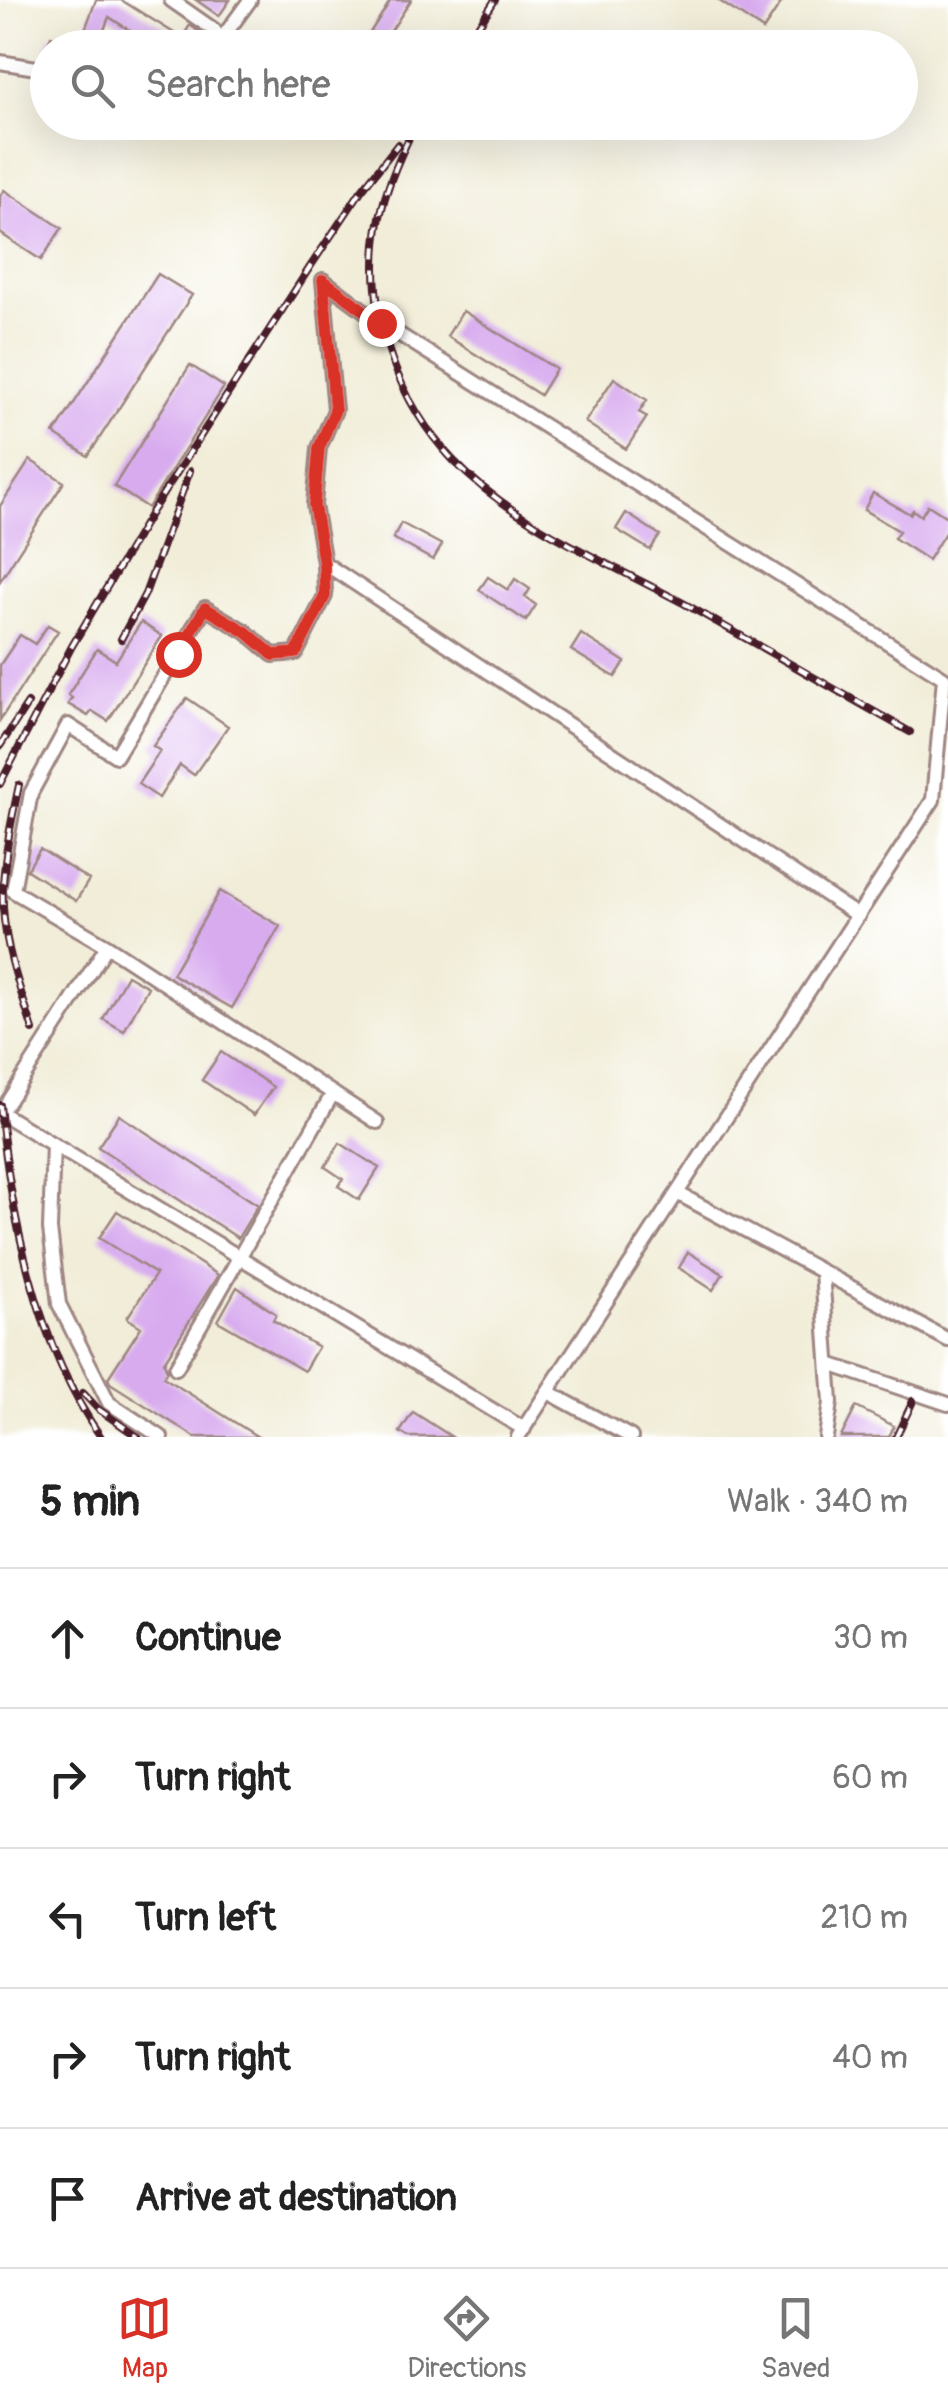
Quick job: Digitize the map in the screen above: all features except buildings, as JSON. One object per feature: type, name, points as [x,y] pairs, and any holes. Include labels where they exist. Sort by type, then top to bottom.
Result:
[{"type":"street","points":[[171,0],[214,30]]},
{"type":"street","points":[[233,0],[237,18]]},
{"type":"street","points":[[228,30],[250,0]]},
{"type":"street","points":[[0,62],[30,67]]},
{"type":"street","points":[[107,946],[0,1113],[521,1433],[933,800],[946,673],[381,323],[323,280],[335,410],[319,448],[314,505],[325,596],[296,653],[273,655],[246,632],[205,608],[116,756],[68,725],[31,793],[13,891],[107,946],[377,1122]]},
{"type":"street","points":[[324,564],[858,916]]},
{"type":"street","points":[[176,1368],[333,1093]]},
{"type":"street","points":[[53,1144],[50,1230],[59,1304],[109,1403],[161,1437]]},
{"type":"street","points":[[677,1194],[948,1340]]},
{"type":"street","points":[[822,1272],[832,1402],[826,1437]]},
{"type":"street","points":[[829,1364],[948,1404]]},
{"type":"street","points":[[548,1392],[630,1437]]},
{"type":"railway","points":[[476,30],[495,0]]},
{"type":"railway","points":[[408,140],[385,197],[375,273],[383,331],[392,360],[434,438],[478,483],[533,523],[910,732]]},
{"type":"railway","points":[[0,784],[72,646],[152,511],[310,267],[398,144]]},
{"type":"railway","points":[[121,639],[145,594],[190,471]]},
{"type":"railway","points":[[0,746],[28,703]]},
{"type":"railway","points":[[19,785],[5,860],[4,922],[33,1030]]},
{"type":"railway","points":[[0,1105],[11,1190],[30,1278],[60,1363],[101,1437]]},
{"type":"railway","points":[[83,1393],[98,1409],[138,1437]]},
{"type":"railway","points":[[896,1437],[913,1401]]},
{"type":"route","points":[[178,654],[205,608],[246,632],[273,655],[296,653],[325,596],[314,505],[319,448],[335,410],[323,280],[381,323]]}]
